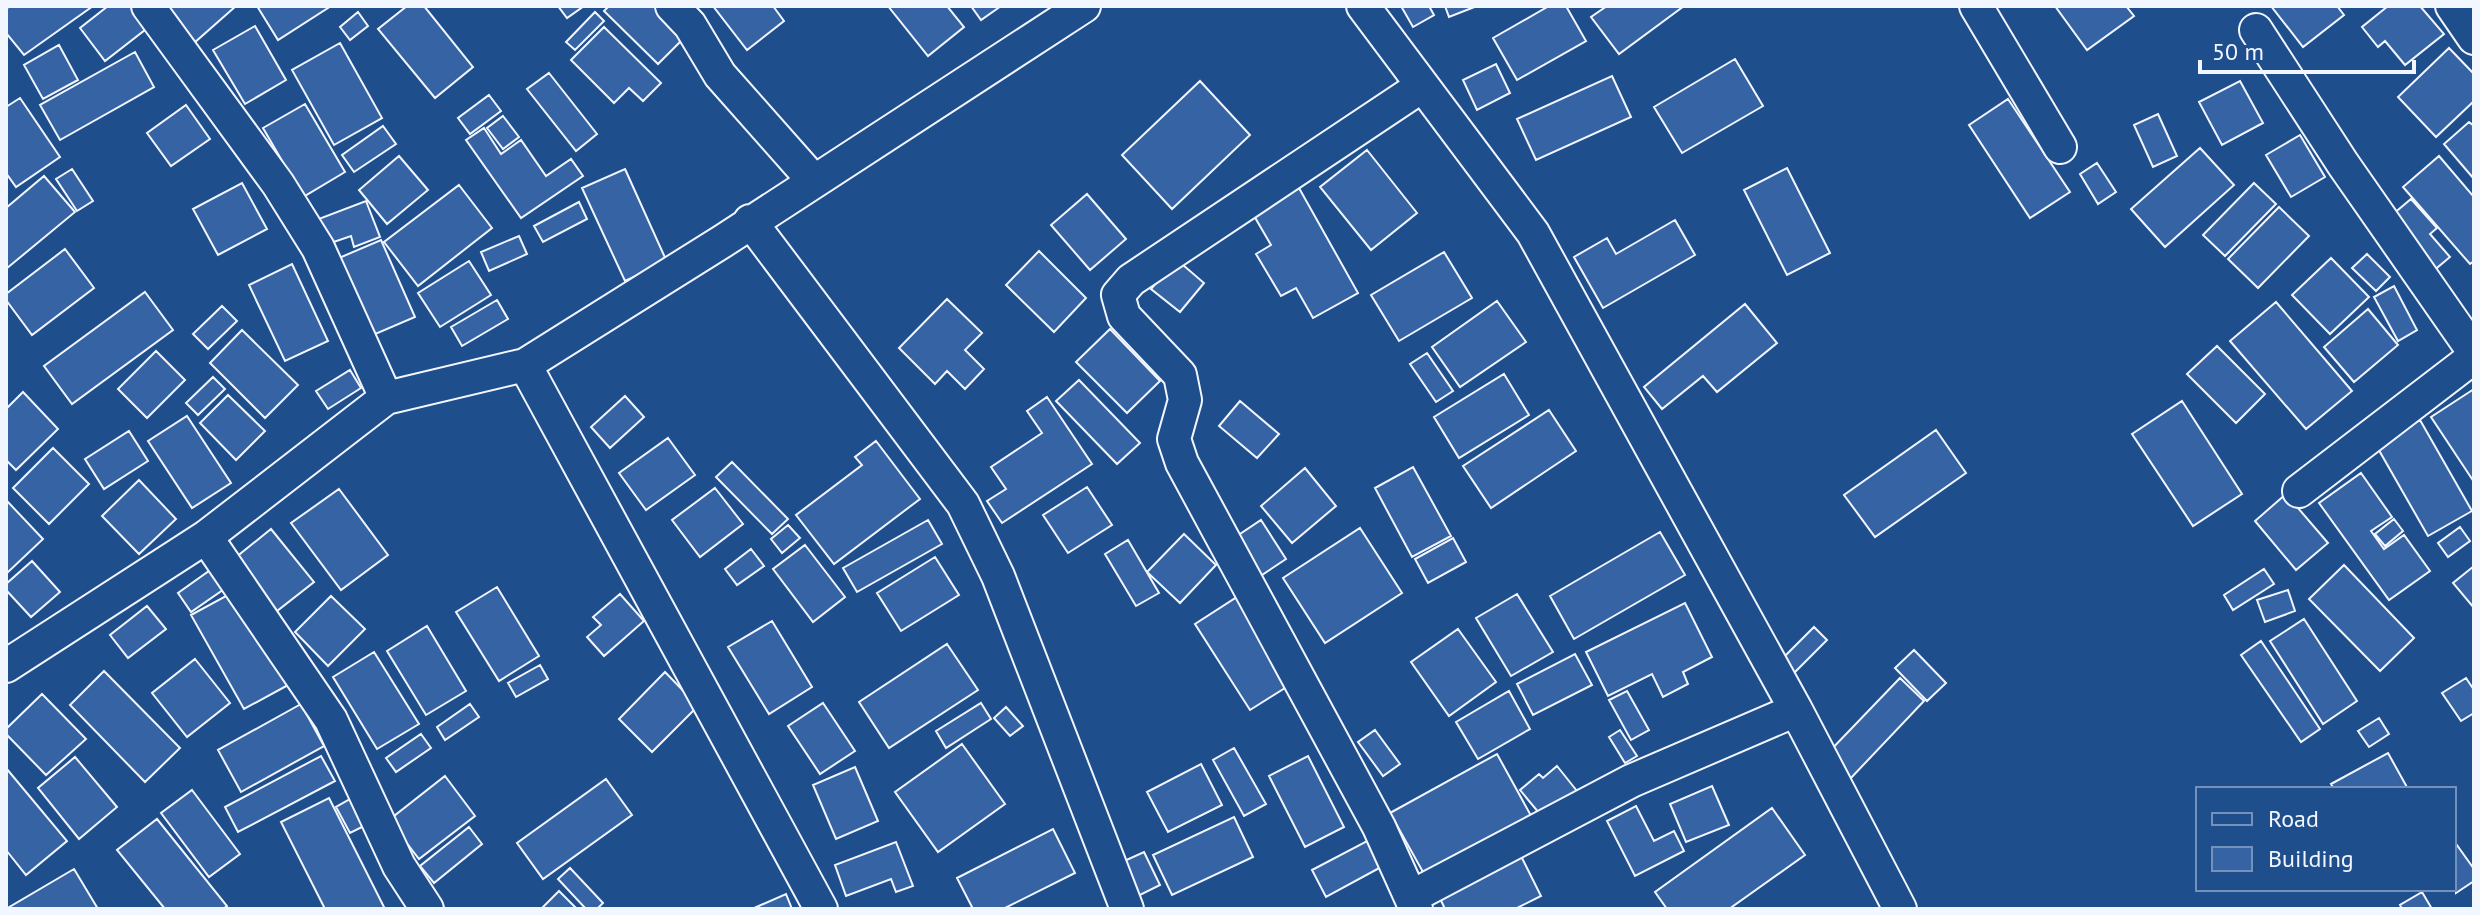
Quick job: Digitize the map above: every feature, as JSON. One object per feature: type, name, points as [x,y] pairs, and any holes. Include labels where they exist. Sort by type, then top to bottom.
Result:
[{"type":"street","points":[[148,6],[278,184],[318,248],[386,398]]},
{"type":"street","points":[[672,6],[690,25],[720,75],[813,180]]},
{"type":"street","points":[[1363,6],[1533,233],[1796,710],[1900,909]]},
{"type":"street","points":[[1976,6],[2060,147]]},
{"type":"street","points":[[2452,6],[2474,38]]},
{"type":"street","points":[[6,666],[206,537],[386,398],[525,365],[813,180],[1067,10]]},
{"type":"street","points":[[2256,30],[2343,164],[2465,317],[2474,354],[2299,491]]},
{"type":"street","points":[[1422,86],[1131,280],[1118,295],[1124,316],[1180,375],[1185,400],[1174,439],[1182,463],[1379,827],[1413,903],[1631,781],[1796,710]]},
{"type":"street","points":[[750,221],[963,504],[998,576],[1127,909]]},
{"type":"street","points":[[525,365],[821,909]]},
{"type":"street","points":[[206,537],[331,720],[399,866],[427,909]]},
{"type":"building","points":[[10,6],[93,6],[24,55],[6,33],[6,9]]},
{"type":"building","points":[[108,6],[134,6],[150,26],[105,61],[80,28]]},
{"type":"building","points":[[172,6],[236,6],[194,43],[166,11]]},
{"type":"building","points":[[257,6],[331,6],[278,40]]},
{"type":"building","points":[[407,6],[424,6],[473,67],[435,98],[378,29]]},
{"type":"building","points":[[558,6],[584,6],[567,18]]},
{"type":"building","points":[[609,6],[655,6],[686,36],[658,64],[604,11]]},
{"type":"building","points":[[713,6],[773,6],[784,21],[747,50]]},
{"type":"building","points":[[888,6],[947,6],[964,27],[928,56]]},
{"type":"building","points":[[971,6],[1001,6],[981,20]]},
{"type":"building","points":[[1401,6],[1429,6],[1434,15],[1413,27]]},
{"type":"building","points":[[1445,6],[1477,6],[1449,17]]},
{"type":"building","points":[[1549,6],[1566,6],[1586,41],[1517,80],[1493,38]]},
{"type":"building","points":[[1607,6],[1684,6],[1619,54],[1591,17]]},
{"type":"building","points":[[2055,6],[2126,6],[2134,16],[2087,50]]},
{"type":"building","points":[[2271,6],[2337,6],[2344,15],[2303,47]]},
{"type":"building","points":[[2388,6],[2420,6],[2444,34],[2405,65],[2385,41],[2378,47],[2362,27]]},
{"type":"building","points":[[358,12],[368,26],[350,40],[340,27]]},
{"type":"building","points":[[595,12],[604,21],[575,50],[566,42]]},
{"type":"building","points":[[255,26],[286,80],[245,104],[213,50]]},
{"type":"building","points":[[604,27],[661,83],[643,101],[629,88],[614,103],[571,60]]},
{"type":"building","points":[[340,43],[382,118],[334,145],[292,70]]},
{"type":"building","points":[[59,45],[78,80],[43,99],[24,65]]},
{"type":"building","points":[[2449,48],[2474,74],[2474,101],[2436,137],[2398,97]]},
{"type":"building","points":[[135,52],[154,87],[60,140],[40,105]]},
{"type":"building","points":[[1735,59],[1763,106],[1682,153],[1654,107]]},
{"type":"building","points":[[1496,64],[1510,93],[1477,110],[1463,80]]},
{"type":"building","points":[[549,73],[597,134],[576,151],[527,89]]},
{"type":"building","points":[[1612,76],[1631,117],[1536,160],[1517,119]]},
{"type":"building","points":[[1200,81],[1250,135],[1172,209],[1122,155]]},
{"type":"building","points":[[2240,81],[2263,123],[2222,145],[2199,102]]},
{"type":"building","points":[[489,95],[501,111],[470,134],[458,118]]},
{"type":"building","points":[[20,98],[60,157],[16,187],[6,173],[6,107]]},
{"type":"building","points":[[2008,99],[2070,192],[2030,218],[1969,125]]},
{"type":"building","points":[[305,104],[345,172],[303,197],[263,128]]},
{"type":"building","points":[[186,105],[210,139],[171,166],[147,133]]},
{"type":"building","points":[[2158,114],[2177,156],[2153,167],[2134,125]]},
{"type":"building","points":[[503,116],[519,137],[503,149],[487,128]]},
{"type":"building","points":[[2469,122],[2474,126],[2474,179],[2444,144]]},
{"type":"building","points":[[383,126],[396,144],[354,172],[342,155]]},
{"type":"building","points":[[484,128],[501,154],[521,140],[546,176],[571,159],[583,176],[521,218],[466,140]]},
{"type":"building","points":[[2300,135],[2325,177],[2291,197],[2266,155]]},
{"type":"building","points":[[2200,148],[2234,185],[2165,247],[2131,209]]},
{"type":"building","points":[[1367,150],[1417,213],[1371,250],[1320,187]]},
{"type":"building","points":[[399,156],[428,190],[387,224],[359,190]]},
{"type":"building","points":[[2439,156],[2474,197],[2474,261],[2470,264],[2403,187]]},
{"type":"building","points":[[2097,163],[2116,192],[2098,204],[2080,174]]},
{"type":"building","points":[[1787,168],[1830,253],[1787,275],[1744,190]]},
{"type":"building","points":[[72,169],[93,201],[77,211],[56,179]]},
{"type":"building","points":[[625,169],[667,262],[625,281],[582,188]]},
{"type":"building","points":[[44,176],[75,212],[6,269],[6,208]]},
{"type":"building","points":[[242,183],[267,229],[218,255],[193,209]]},
{"type":"building","points":[[2254,183],[2276,204],[2225,256],[2203,235]]},
{"type":"building","points":[[459,185],[492,228],[418,286],[384,242]]},
{"type":"building","points":[[1299,188],[1358,293],[1313,318],[1296,288],[1281,296],[1256,254],[1271,245],[1253,214]]},
{"type":"building","points":[[1087,194],[1126,239],[1090,270],[1051,225]]},
{"type":"building","points":[[2411,199],[2437,228],[2430,234],[2450,257],[2432,272],[2386,220]]},
{"type":"building","points":[[366,201],[380,237],[354,247],[351,236],[325,245],[316,220]]},
{"type":"building","points":[[579,202],[587,219],[543,242],[534,226]]},
{"type":"building","points":[[2279,207],[2309,236],[2258,288],[2228,259]]},
{"type":"building","points":[[1675,220],[1695,255],[1603,308],[1574,257],[1607,238],[1616,254]]},
{"type":"building","points":[[519,236],[527,254],[489,271],[481,252]]},
{"type":"building","points":[[381,240],[415,317],[373,335],[339,258]]},
{"type":"building","points":[[65,249],[94,288],[32,335],[6,300],[6,294]]},
{"type":"building","points":[[1039,251],[1086,298],[1054,332],[1006,285]]},
{"type":"building","points":[[1444,252],[1472,298],[1399,341],[1371,295]]},
{"type":"building","points":[[2367,254],[2390,277],[2376,291],[2352,268]]},
{"type":"building","points":[[2331,258],[2369,297],[2330,334],[2292,295]]},
{"type":"building","points":[[1176,259],[1204,283],[1180,312],[1151,289]]},
{"type":"building","points":[[469,261],[491,295],[440,327],[418,293]]},
{"type":"building","points":[[292,264],[328,341],[285,361],[249,285]]},
{"type":"building","points":[[2394,286],[2417,330],[2398,341],[2374,297]]},
{"type":"building","points":[[145,292],[173,330],[72,404],[44,366]]},
{"type":"building","points":[[947,299],[982,333],[965,350],[984,369],[965,389],[947,371],[935,384],[899,348]]},
{"type":"building","points":[[497,300],[508,319],[462,346],[451,327]]},
{"type":"building","points":[[1497,301],[1526,342],[1460,387],[1432,347]]},
{"type":"building","points":[[2276,302],[2352,391],[2306,429],[2230,341]]},
{"type":"building","points":[[1745,304],[1777,343],[1717,392],[1703,376],[1662,409],[1644,387]]},
{"type":"building","points":[[222,306],[237,321],[208,349],[193,334]]},
{"type":"building","points":[[2368,309],[2398,345],[2354,382],[2324,347]]},
{"type":"building","points":[[1110,329],[1160,381],[1127,413],[1076,362]]},
{"type":"building","points":[[242,330],[298,385],[265,418],[210,363]]},
{"type":"building","points":[[2217,346],[2265,394],[2236,423],[2187,374]]},
{"type":"building","points":[[156,351],[185,380],[147,418],[118,389]]},
{"type":"building","points":[[1427,353],[1453,391],[1436,402],[1410,364]]},
{"type":"building","points":[[350,370],[361,388],[328,409],[316,391]]},
{"type":"building","points":[[1504,374],[1529,415],[1459,458],[1434,417]]},
{"type":"building","points":[[213,377],[225,389],[198,415],[186,403]]},
{"type":"building","points":[[1079,380],[1140,443],[1117,464],[1056,401]]},
{"type":"building","points":[[2474,389],[2474,482],[2431,417]]},
{"type":"building","points":[[23,392],[58,429],[16,470],[6,460],[6,409]]},
{"type":"building","points":[[228,395],[265,431],[236,460],[200,423]]},
{"type":"building","points":[[625,396],[644,417],[610,448],[591,427]]},
{"type":"building","points":[[1047,397],[1092,464],[1002,523],[987,501],[1006,489],[991,467],[1042,433],[1027,411]]},
{"type":"building","points":[[1240,401],[1279,434],[1257,458],[1219,426]]},
{"type":"building","points":[[2182,401],[2242,494],[2193,526],[2132,434]]},
{"type":"building","points":[[1549,410],[1576,451],[1491,508],[1463,466]]},
{"type":"building","points":[[187,416],[231,483],[192,508],[148,441]]},
{"type":"building","points":[[2420,420],[2472,511],[2428,536],[2376,445]]},
{"type":"building","points":[[1936,430],[1966,473],[1875,537],[1844,495]]},
{"type":"building","points":[[129,431],[148,461],[104,489],[85,459]]},
{"type":"building","points":[[668,438],[695,475],[646,510],[619,473]]},
{"type":"building","points":[[876,441],[920,499],[834,564],[796,515],[862,465],[855,457]]},
{"type":"building","points":[[53,448],[89,484],[49,524],[13,488]]},
{"type":"building","points":[[732,462],[788,519],[772,534],[716,477]]},
{"type":"building","points":[[1413,467],[1451,536],[1412,557],[1375,488]]},
{"type":"building","points":[[1305,468],[1336,506],[1292,543],[1261,506]]},
{"type":"building","points":[[2361,473],[2392,517],[2371,531],[2384,549],[2404,535],[2430,571],[2389,600],[2319,503]]},
{"type":"building","points":[[139,480],[176,519],[139,554],[102,516]]},
{"type":"building","points":[[1087,487],[1112,525],[1068,553],[1043,515]]},
{"type":"building","points":[[715,488],[743,524],[700,557],[672,520]]},
{"type":"building","points":[[339,489],[388,555],[341,590],[291,523]]},
{"type":"building","points":[[2286,494],[2328,543],[2296,570],[2255,521]]},
{"type":"building","points":[[6,500],[43,539],[6,574]]},
{"type":"building","points":[[2394,519],[2403,531],[2385,546],[2375,534]]},
{"type":"building","points":[[928,520],[942,544],[857,592],[843,568]]},
{"type":"building","points":[[1261,520],[1286,559],[1259,577],[1234,538]]},
{"type":"building","points":[[788,525],[800,538],[782,553],[771,539]]},
{"type":"building","points":[[2460,527],[2470,541],[2448,557],[2438,543]]},
{"type":"building","points":[[1360,528],[1402,593],[1325,643],[1283,578]]},
{"type":"building","points":[[271,529],[314,582],[277,611],[235,558]]},
{"type":"building","points":[[1660,532],[1685,575],[1574,639],[1550,596]]},
{"type":"building","points":[[1184,534],[1216,565],[1180,603],[1147,572]]},
{"type":"building","points":[[1453,538],[1466,562],[1428,583],[1415,559]]},
{"type":"building","points":[[1128,540],[1159,593],[1136,606],[1105,554]]},
{"type":"building","points":[[805,545],[845,597],[813,622],[773,569]]},
{"type":"building","points":[[751,549],[764,566],[737,585],[725,569]]},
{"type":"building","points":[[935,557],[959,595],[901,631],[877,593]]},
{"type":"building","points":[[32,561],[60,592],[31,617],[6,590],[6,584]]},
{"type":"building","points":[[2344,565],[2414,638],[2380,671],[2309,599]]},
{"type":"building","points":[[216,566],[230,585],[191,612],[178,593]]},
{"type":"building","points":[[2474,566],[2474,608],[2453,583]]},
{"type":"building","points":[[2264,569],[2274,584],[2233,610],[2224,595]]},
{"type":"building","points":[[497,587],[539,656],[499,681],[456,612]]},
{"type":"building","points":[[237,590],[290,684],[244,709],[191,615]]},
{"type":"building","points":[[2288,590],[2295,611],[2265,622],[2257,600]]},
{"type":"building","points":[[620,594],[644,621],[604,656],[587,637],[601,625],[593,617]]},
{"type":"building","points":[[1517,594],[1553,652],[1511,676],[1476,618]]},
{"type":"building","points":[[331,596],[365,629],[328,666],[295,632]]},
{"type":"building","points":[[1237,597],[1293,683],[1250,710],[1195,624]]},
{"type":"building","points":[[1685,603],[1712,657],[1683,672],[1688,684],[1663,697],[1652,674],[1608,696],[1586,652]]},
{"type":"building","points":[[147,606],[166,629],[128,658],[110,635]]},
{"type":"building","points":[[2304,619],[2357,701],[2323,724],[2270,641]]},
{"type":"building","points":[[772,621],[812,687],[769,714],[728,647]]},
{"type":"building","points":[[427,626],[466,691],[426,715],[387,651]]},
{"type":"building","points":[[1814,627],[1827,640],[1791,676],[1778,663]]},
{"type":"building","points":[[1458,629],[1496,682],[1449,716],[1411,662]]},
{"type":"building","points":[[2261,641],[2320,729],[2301,742],[2241,655]]},
{"type":"building","points":[[947,644],[978,690],[889,748],[859,702]]},
{"type":"building","points":[[1914,650],[1946,683],[1927,701],[1895,668]]},
{"type":"building","points":[[374,652],[419,724],[377,749],[333,677]]},
{"type":"building","points":[[1575,654],[1592,685],[1533,715],[1517,684]]},
{"type":"building","points":[[195,659],[230,703],[187,737],[152,693]]},
{"type":"building","points":[[540,665],[548,679],[516,697],[508,683]]},
{"type":"building","points":[[104,671],[180,748],[145,782],[70,705]]},
{"type":"building","points":[[665,672],[698,706],[652,752],[619,719]]},
{"type":"building","points":[[1900,678],[1924,701],[1849,780],[1825,756]]},
{"type":"building","points":[[2466,678],[2474,690],[2474,713],[2461,721],[2442,693]]},
{"type":"building","points":[[1509,691],[1530,729],[1478,759],[1456,722]]},
{"type":"building","points":[[1627,691],[1649,730],[1631,740],[1609,700]]},
{"type":"building","points":[[42,694],[86,739],[46,775],[6,734],[6,729]]},
{"type":"building","points":[[823,703],[855,751],[820,774],[788,726]]},
{"type":"building","points":[[981,703],[991,719],[946,748],[936,731]]},
{"type":"building","points":[[301,704],[324,746],[241,792],[218,750]]},
{"type":"building","points":[[470,704],[479,717],[445,740],[437,727]]},
{"type":"building","points":[[1006,707],[1023,726],[1010,736],[994,718]]},
{"type":"building","points":[[2379,718],[2389,734],[2369,747],[2358,731]]},
{"type":"building","points":[[1375,730],[1400,764],[1383,776],[1358,742]]},
{"type":"building","points":[[1620,730],[1637,756],[1625,763],[1609,737]]},
{"type":"building","points":[[421,734],[431,748],[396,772],[386,758]]},
{"type":"building","points":[[962,744],[1005,804],[938,852],[895,792]]},
{"type":"building","points":[[1234,748],[1266,804],[1244,816],[1213,760]]},
{"type":"building","points":[[2388,753],[2407,787],[2333,787],[2331,784]]},
{"type":"building","points":[[1497,754],[1535,823],[1428,881],[1390,813]]},
{"type":"building","points":[[321,756],[335,781],[238,832],[225,807]]},
{"type":"building","points":[[1308,756],[1344,827],[1305,847],[1269,776]]},
{"type":"building","points":[[75,757],[117,807],[79,839],[38,788]]},
{"type":"building","points":[[1201,764],[1222,805],[1168,832],[1147,792]]},
{"type":"building","points":[[1557,766],[1577,791],[1544,819],[1520,790],[1539,774],[1543,778]]},
{"type":"building","points":[[855,767],[878,821],[836,839],[813,785]]},
{"type":"building","points":[[6,768],[67,841],[26,875],[6,850]]},
{"type":"building","points":[[445,776],[475,816],[419,859],[389,820]]},
{"type":"building","points":[[606,779],[632,815],[543,879],[517,843]]},
{"type":"building","points":[[1712,786],[1729,825],[1686,842],[1670,804]]},
{"type":"building","points":[[192,790],[240,854],[209,877],[161,813]]},
{"type":"building","points":[[329,798],[385,909],[325,909],[281,822]]},
{"type":"building","points":[[352,798],[366,825],[350,833],[336,807]]},
{"type":"building","points":[[1636,806],[1654,841],[1674,831],[1684,851],[1635,876],[1607,821]]},
{"type":"building","points":[[1772,808],[1805,855],[1729,909],[1667,909],[1655,892]]},
{"type":"building","points":[[1234,817],[1253,857],[1172,895],[1153,855]]},
{"type":"building","points":[[157,819],[227,906],[223,909],[165,909],[117,850]]},
{"type":"building","points":[[469,827],[482,844],[434,883],[420,866]]},
{"type":"building","points":[[1053,829],[1075,873],[1003,909],[973,909],[957,878]]},
{"type":"building","points":[[1369,840],[1383,866],[1326,897],[1312,870]]},
{"type":"building","points":[[896,842],[913,886],[896,892],[891,879],[846,896],[835,865]]},
{"type":"building","points":[[2456,844],[2474,869],[2474,881],[2456,893]]},
{"type":"building","points":[[1518,850],[1541,896],[1515,909],[1445,909],[1436,890]]},
{"type":"building","points":[[1144,852],[1160,885],[1138,896],[1122,862]]},
{"type":"building","points":[[570,868],[603,903],[597,909],[586,909],[558,879]]},
{"type":"building","points":[[74,869],[98,909],[6,909]]},
{"type":"building","points":[[559,891],[577,909],[541,909]]},
{"type":"building","points":[[2422,892],[2432,909],[2402,909],[2400,905]]},
{"type":"building","points":[[786,894],[792,909],[752,909]]}]
